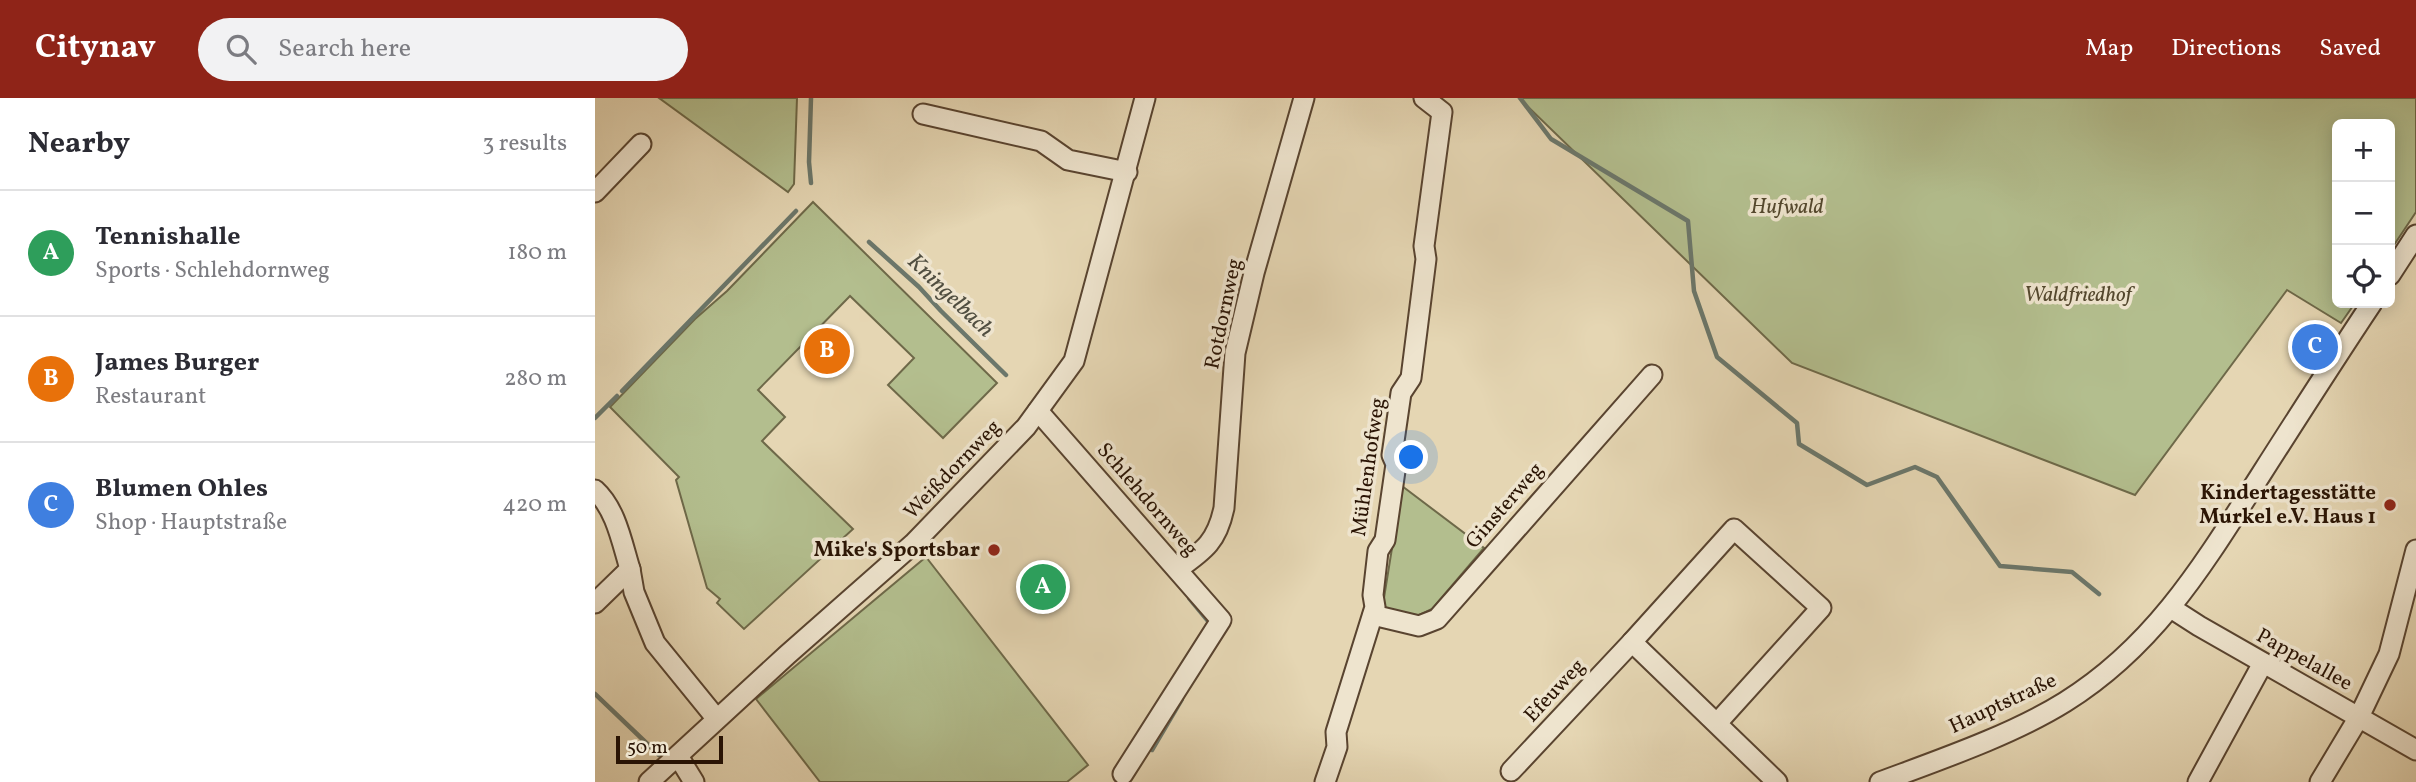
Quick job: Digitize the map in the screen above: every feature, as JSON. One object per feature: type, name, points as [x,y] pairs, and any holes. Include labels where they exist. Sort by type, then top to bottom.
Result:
[{"type":"street","name":"Weißdornweg","points":[[649,782],[716,718],[913,544],[1026,427],[1038,411],[1074,361],[1145,98]]},
{"type":"street","name":"Rotdornweg","points":[[1178,569],[1214,540],[1220,526],[1224,508],[1235,353],[1254,273],[1304,98]]},
{"type":"street","name":"Mühlenhofweg","points":[[1325,782],[1336,747],[1336,732],[1375,607],[1373,596],[1378,551],[1385,540],[1396,464],[1392,455],[1401,393],[1411,378],[1426,259],[1425,237],[1442,112],[1424,98]]},
{"type":"street","points":[[923,114],[1041,141],[1068,160],[1127,172]]},
{"type":"street","points":[[595,192],[642,144]]},
{"type":"street","points":[[2395,267],[2416,235]]},
{"type":"street","name":"Hauptstraße","points":[[1880,782],[2019,726],[2063,703],[2117,663],[2156,627],[2217,544],[2369,308]]},
{"type":"street","name":"Ginsterweg","points":[[1373,615],[1419,626],[1437,619],[1652,375]]},
{"type":"street","name":"Schlehdornweg","points":[[1038,411],[1221,620],[1123,774]]},
{"type":"street","points":[[595,490],[604,498],[620,535],[634,592],[655,643],[716,718]]},
{"type":"street","name":"Efeuweg","points":[[1511,771],[1734,529],[1821,608],[1718,722]]},
{"type":"street","points":[[2320,782],[2359,717],[2389,654],[2416,550]]},
{"type":"street","points":[[595,603],[629,569]]},
{"type":"street","name":"Pappelallee","points":[[2171,608],[2416,750]]},
{"type":"street","points":[[1632,642],[1718,722],[1777,782]]},
{"type":"street","points":[[2198,782],[2263,663]]},
{"type":"street","points":[[678,756],[694,782]]},
{"type":"green space","points":[[659,98],[797,98],[794,184],[788,192]]},
{"type":"green space","name":"Waldfriedhof","points":[[1519,98],[2416,98],[2416,212],[2395,244],[2395,119],[2332,119],[2332,308],[2352,308],[2341,323],[2287,290],[2135,495],[1792,363]]},
{"type":"green space","points":[[813,202],[997,383],[943,438],[888,385],[914,358],[850,296],[758,390],[785,417],[762,441],[853,529],[744,629],[717,603],[720,599],[707,588],[676,480],[679,477],[610,407]]},
{"type":"green space","points":[[1402,486],[1484,548],[1432,609],[1411,619],[1389,612],[1383,604]]},
{"type":"green space","points":[[926,557],[1088,765],[1067,782],[820,782],[756,699]]},
{"type":"waterway","name":"Kningelbach","points":[[811,98],[811,183]]},
{"type":"waterway","points":[[1520,98],[1551,139],[1688,221],[1694,291],[1717,357],[1797,423],[1799,444],[1867,485],[1915,467],[1937,477],[2000,566],[2072,572],[2099,594]]},
{"type":"waterway","points":[[622,391],[796,211]]},
{"type":"waterway","name":"Kningelbach","points":[[869,242],[919,287],[1006,375]]},
{"type":"waterway","points":[[595,418],[617,396]]},
{"type":"waterway","name":"Kningelbach","points":[[1189,598],[1208,621]]},
{"type":"waterway","points":[[595,694],[659,755]]},
{"type":"waterway","name":"Kningelbach","points":[[1152,750],[1182,699]]},
{"type":"place","name":"Blumen Ohles","points":[[2315,347]]},
{"type":"place","name":"James Burger","points":[[827,351]]},
{"type":"place","name":"Kindertagesstätte Murkel e.V. Haus 1","points":[[2390,505]]},
{"type":"place","name":"Mike's Sportsbar","points":[[994,550]]},
{"type":"place","name":"Tennishalle","points":[[1043,587]]},
{"type":"park label","name":"Hufwald","points":[[1787,207]]}]
